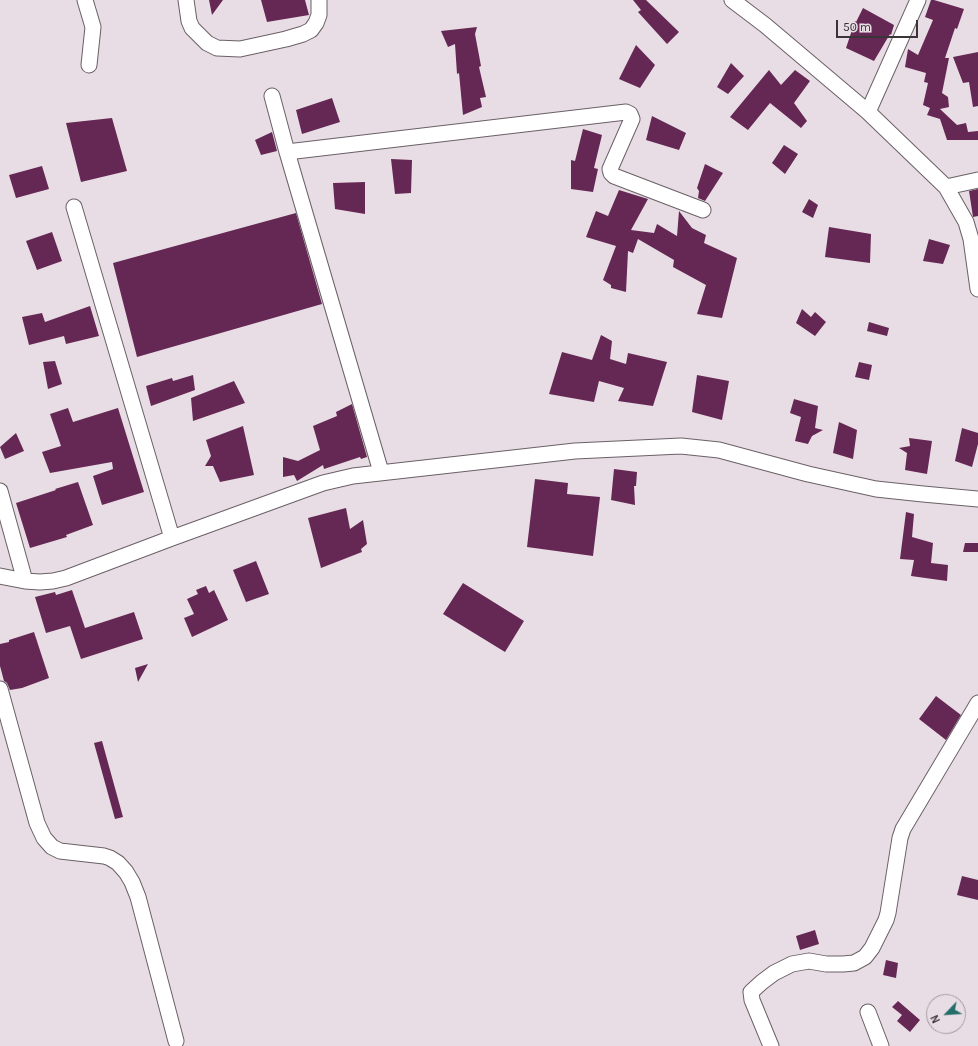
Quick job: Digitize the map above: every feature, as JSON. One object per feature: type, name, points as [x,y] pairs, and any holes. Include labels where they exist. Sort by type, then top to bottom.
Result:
[{"type":"street","points":[[85,0],[93,27],[89,65]]},
{"type":"street","points":[[186,0],[189,21],[192,28],[207,43],[217,48],[240,49],[286,39],[307,32],[316,24],[319,15],[319,0]]},
{"type":"street","points":[[732,0],[765,24],[868,112],[946,186],[966,222],[972,239],[978,289]]},
{"type":"street","points":[[868,112],[918,0]]},
{"type":"street","points":[[272,96],[287,152],[382,472]]},
{"type":"street","points":[[287,152],[626,112],[630,114],[632,119],[610,169],[611,173],[614,176],[703,210]]},
{"type":"street","points":[[946,186],[978,180]]},
{"type":"street","points":[[74,207],[172,538]]},
{"type":"street","points":[[0,576],[25,581],[53,581],[66,578],[323,483],[353,476],[575,451],[681,446],[719,450],[808,474],[876,489],[978,499]]},
{"type":"street","points":[[0,491],[25,581]]},
{"type":"street","points":[[0,689],[37,823],[44,838],[60,851],[110,858],[118,863],[132,882],[138,897],[176,1041]]},
{"type":"street","points":[[771,1046],[752,1000],[751,992],[774,973],[792,964],[809,961],[843,964],[854,963],[865,957],[872,948],[886,920],[900,838],[903,829],[978,703]]},
{"type":"street","points":[[868,1012],[881,1046]]},
{"type":"building","points":[[209,0],[223,0],[212,15]]},
{"type":"building","points":[[261,0],[305,0],[309,15],[267,22]]},
{"type":"building","points":[[633,0],[646,0],[679,32],[667,44],[638,12],[641,10]]},
{"type":"building","points":[[931,0],[964,9],[957,29],[955,28],[945,58],[949,58],[942,93],[948,97],[949,107],[940,109],[957,125],[966,123],[968,132],[978,131],[978,140],[947,140],[940,119],[927,115],[930,108],[923,105],[928,83],[924,82],[926,73],[905,67],[908,49],[918,55],[933,20],[925,17]]},
{"type":"building","points":[[863,8],[894,25],[891,35],[890,34],[874,61],[846,48],[855,21],[856,22]]},
{"type":"building","points":[[477,27],[475,34],[481,66],[479,67],[486,97],[480,98],[482,107],[463,115],[459,73],[457,74],[455,44],[448,47],[441,31]]},
{"type":"building","points":[[636,45],[655,65],[640,88],[619,79]]},
{"type":"building","points":[[978,52],[978,106],[973,107],[969,82],[963,83],[953,57]]},
{"type":"building","points":[[731,63],[744,76],[728,94],[717,87]]},
{"type":"building","points":[[769,70],[781,85],[795,70],[810,81],[794,103],[807,121],[801,128],[770,103],[748,130],[730,117]]},
{"type":"building","points":[[332,98],[340,122],[302,134],[296,110]]},
{"type":"building","points":[[652,116],[686,133],[679,150],[646,140]]},
{"type":"building","points":[[112,118],[127,171],[81,182],[66,123]]},
{"type":"building","points":[[583,129],[602,135],[594,168],[598,169],[593,192],[571,189],[571,160],[575,161]]},
{"type":"building","points":[[272,132],[277,151],[261,155],[255,140]]},
{"type":"building","points":[[784,145],[798,154],[785,174],[772,163]]},
{"type":"building","points":[[391,159],[412,160],[411,193],[395,194]]},
{"type":"building","points":[[705,164],[723,173],[705,201],[698,198],[699,191],[697,188]]},
{"type":"building","points":[[42,166],[49,189],[16,198],[9,175]]},
{"type":"building","points":[[365,182],[365,214],[335,209],[333,183]]},
{"type":"building","points":[[978,189],[978,216],[973,217],[969,191]]},
{"type":"building","points":[[619,190],[648,199],[631,230],[654,233],[657,224],[677,236],[679,211],[692,228],[706,235],[704,243],[737,258],[722,318],[697,314],[706,285],[673,267],[674,260],[638,239],[633,253],[628,251],[626,292],[611,288],[611,285],[603,280],[616,246],[586,237],[596,211],[608,216]]},
{"type":"building","points":[[809,199],[818,205],[813,218],[802,212]]},
{"type":"building","points":[[296,213],[322,304],[137,357],[113,263]]},
{"type":"building","points":[[829,227],[871,234],[870,263],[825,257]]},
{"type":"building","points":[[52,232],[62,261],[37,270],[26,241]]},
{"type":"building","points":[[929,239],[950,245],[943,264],[923,261]]},
{"type":"building","points":[[90,306],[99,336],[66,344],[64,336],[29,345],[22,317],[42,313],[45,322]]},
{"type":"building","points":[[802,309],[811,317],[815,312],[826,322],[815,336],[796,323]]},
{"type":"building","points":[[869,322],[889,328],[887,336],[867,331]]},
{"type":"building","points":[[601,335],[612,341],[610,359],[626,364],[628,353],[667,362],[653,406],[618,401],[624,388],[599,381],[594,402],[549,394],[562,352],[592,360]]},
{"type":"building","points":[[55,361],[62,384],[48,389],[43,362]]},
{"type":"building","points":[[859,362],[872,365],[869,380],[855,377]]},
{"type":"building","points":[[193,375],[195,390],[151,406],[146,386],[172,378],[173,381]]},
{"type":"building","points":[[697,375],[729,381],[722,420],[692,412]]},
{"type":"building","points":[[234,381],[245,403],[193,421],[191,398]]},
{"type":"building","points":[[794,399],[818,406],[815,428],[823,430],[812,436],[808,444],[795,441],[801,417],[790,413]]},
{"type":"building","points":[[352,404],[367,457],[361,459],[360,457],[324,469],[323,465],[297,481],[294,475],[283,477],[283,457],[298,461],[320,450],[313,426],[337,416],[336,412]]},
{"type":"building","points":[[68,408],[73,422],[118,408],[144,492],[102,505],[93,476],[113,469],[112,462],[50,473],[42,452],[61,446],[50,414]]},
{"type":"building","points":[[839,422],[857,430],[853,459],[833,453]]},
{"type":"building","points":[[243,426],[254,475],[220,482],[213,466],[205,466],[211,456],[206,440]]},
{"type":"building","points":[[962,428],[978,433],[978,444],[972,467],[955,461]]},
{"type":"building","points":[[16,433],[24,451],[5,459],[0,447]]},
{"type":"building","points":[[909,438],[932,441],[927,474],[905,470],[907,453],[899,448],[910,446]]},
{"type":"building","points":[[614,469],[637,472],[636,486],[634,486],[635,505],[611,500]]},
{"type":"building","points":[[535,479],[568,483],[567,494],[600,497],[593,556],[527,547]]},
{"type":"building","points":[[78,482],[93,525],[66,535],[67,537],[30,548],[16,503]]},
{"type":"building","points":[[346,508],[350,529],[363,520],[367,544],[361,549],[362,552],[321,568],[308,518]]},
{"type":"building","points":[[906,512],[914,514],[912,537],[933,543],[931,563],[948,565],[947,581],[911,576],[914,560],[900,559]]},
{"type":"building","points":[[965,543],[978,543],[978,552],[963,552]]},
{"type":"building","points":[[256,561],[269,594],[246,602],[233,570]]},
{"type":"building","points":[[463,583],[524,621],[505,652],[443,614]]},
{"type":"building","points":[[206,586],[209,593],[214,590],[228,620],[192,637],[184,618],[194,614],[187,599],[198,594],[196,590]]},
{"type":"building","points":[[72,590],[85,628],[134,612],[143,639],[81,659],[70,626],[46,633],[35,597],[55,592],[56,595]]},
{"type":"building","points":[[34,632],[49,678],[22,688],[10,690],[7,683],[4,681],[0,666],[0,644]]},
{"type":"building","points":[[148,664],[138,682],[135,668]]},
{"type":"building","points":[[936,696],[961,715],[946,740],[919,719]]},
{"type":"building","points":[[102,741],[123,817],[115,819],[94,743]]},
{"type":"building","points":[[962,876],[978,880],[978,900],[957,895]]},
{"type":"building","points":[[815,930],[819,944],[800,950],[796,936]]},
{"type":"building","points":[[886,960],[898,963],[896,978],[883,975]]},
{"type":"building","points":[[898,1001],[920,1020],[910,1032],[897,1021],[902,1015],[892,1007]]}]
